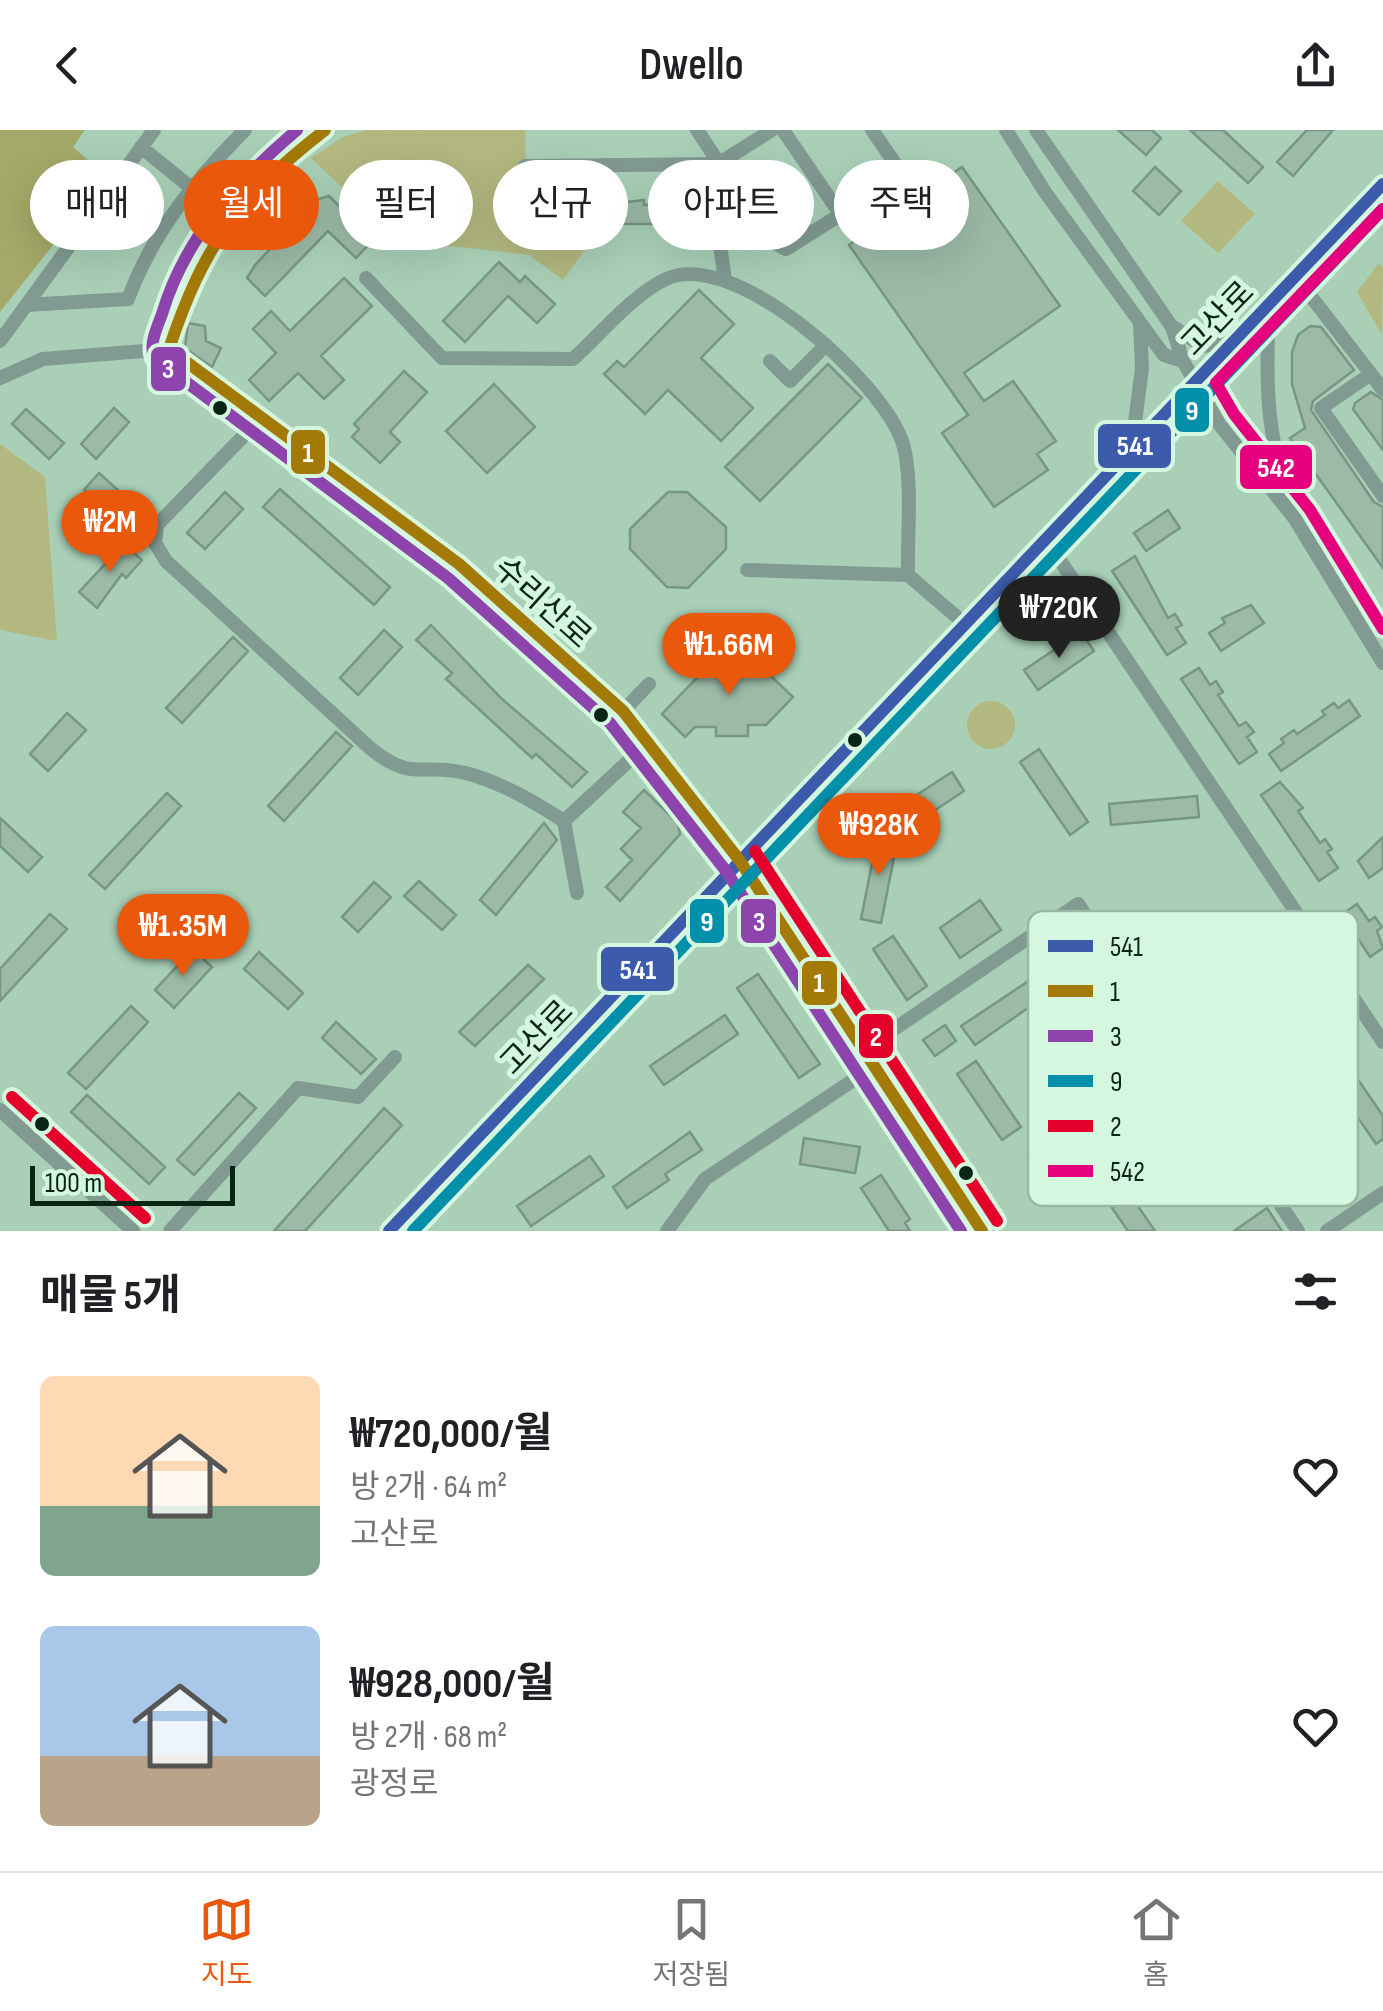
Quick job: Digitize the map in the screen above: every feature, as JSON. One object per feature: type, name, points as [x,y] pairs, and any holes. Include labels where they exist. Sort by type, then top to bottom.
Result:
[{"type":"street","points":[[0,341],[154,130]]},
{"type":"street","points":[[216,160],[245,130]]},
{"type":"street","points":[[289,160],[325,130]]},
{"type":"street","points":[[697,130],[716,160]]},
{"type":"street","points":[[724,160],[772,130]]},
{"type":"street","points":[[783,130],[834,204]]},
{"type":"street","points":[[872,130],[893,160]]},
{"type":"street","points":[[1006,130],[1164,355],[1183,361]]},
{"type":"street","points":[[1036,130],[1172,327],[1183,361],[1219,424],[1295,519],[1383,663]]},
{"type":"street","points":[[140,147],[184,181]]},
{"type":"street","name":"고산로","points":[[389,1231],[1383,184]]},
{"type":"street","points":[[26,306],[128,298],[156,239],[184,195]]},
{"type":"street","points":[[0,378],[43,359],[169,349],[197,270],[212,250]]},
{"type":"street","points":[[721,250],[725,280]]},
{"type":"street","points":[[366,278],[442,358],[574,360],[636,300],[668,278],[713,275],[725,280],[826,345],[874,394],[904,448],[908,575]]},
{"type":"street","points":[[1295,276],[1383,390]]},
{"type":"street","points":[[1269,304],[1266,409],[1274,457],[1295,519]]},
{"type":"street","points":[[1131,448],[1142,368],[1140,322]]},
{"type":"street","points":[[1172,327],[1204,346],[1233,342]]},
{"type":"street","points":[[770,362],[790,381],[826,345]]},
{"type":"street","name":"수리산로","points":[[169,349],[459,564],[623,711],[740,861],[982,1231]]},
{"type":"street","points":[[1372,374],[1321,408],[1383,496]]},
{"type":"street","points":[[261,418],[157,526],[155,543],[166,561],[386,761],[404,770],[459,771],[494,781],[564,821],[577,892]]},
{"type":"street","points":[[1045,538],[1295,911]]},
{"type":"street","points":[[747,570],[908,575],[965,624]]},
{"type":"street","points":[[623,711],[648,684]]},
{"type":"street","points":[[564,821],[648,743]]},
{"type":"street","points":[[862,1052],[1028,938]]},
{"type":"street","points":[[1358,1005],[1383,1042]]},
{"type":"street","points":[[178,1228],[298,1088],[358,1097],[395,1057]]},
{"type":"street","points":[[667,1231],[705,1179],[873,1068]]},
{"type":"street","points":[[0,1110],[133,1231]]},
{"type":"street","points":[[1327,1231],[1383,1193]]},
{"type":"street","points":[[1281,1206],[1298,1231]]},
{"type":"green space","points":[[0,130],[85,130],[73,147],[88,160],[30,160],[30,250],[49,250],[0,312]]},
{"type":"green space","points":[[366,130],[525,130],[526,160],[493,160],[493,250],[585,250],[563,280],[529,255],[473,249],[473,160],[339,160],[339,184],[319,166],[319,160],[311,158],[343,137]]},
{"type":"green space","points":[[1218,181],[1255,214],[1218,253],[1181,221]]},
{"type":"green space","points":[[1379,263],[1383,267],[1382,335],[1357,292]]},
{"type":"green space","points":[[0,444],[45,477],[57,641],[0,630]]},
{"type":"green space","points":[[991,701],[1008,708],[1015,725],[1008,742],[991,749],[974,742],[967,725],[974,708]]},
{"type":"building","points":[[1118,130],[1152,130],[1161,138],[1146,155]]},
{"type":"building","points":[[1190,130],[1223,130],[1263,167],[1248,183]]},
{"type":"building","points":[[1307,130],[1333,130],[1293,176],[1277,162]]},
{"type":"building","points":[[1155,167],[1181,191],[1159,215],[1133,191]]},
{"type":"building","points":[[969,177],[1060,306],[964,373],[984,401],[1013,381],[1056,441],[1037,454],[1048,470],[994,507],[942,433],[968,415],[852,250],[969,250]]},
{"type":"building","points":[[329,196],[339,206],[339,242],[328,231],[319,240],[319,199]]},
{"type":"building","points":[[644,200],[644,205],[648,205],[648,224],[628,224],[628,202]]},
{"type":"building","points":[[269,250],[310,250],[265,296],[247,278]]},
{"type":"building","points":[[348,250],[364,250],[356,258]]},
{"type":"building","points":[[499,262],[520,282],[525,276],[555,304],[537,323],[508,296],[465,342],[443,321]]},
{"type":"building","points":[[344,278],[372,306],[321,356],[344,380],[324,399],[298,373],[269,401],[249,380],[276,353],[253,329],[271,311],[290,331]]},
{"type":"building","points":[[699,290],[734,324],[701,358],[753,408],[721,441],[668,390],[645,414],[604,374],[617,361],[624,367]]},
{"type":"building","points":[[188,323],[205,326],[206,341],[221,348],[212,367],[185,348]]},
{"type":"building","points":[[1310,326],[1321,327],[1354,370],[1313,401],[1311,410],[1374,502],[1383,507],[1383,568],[1290,438],[1305,428],[1292,384],[1292,352],[1298,335]]},
{"type":"building","points":[[828,364],[862,398],[760,501],[725,467]]},
{"type":"building","points":[[404,371],[427,392],[390,432],[400,442],[380,463],[352,437],[359,429],[354,424]]},
{"type":"building","points":[[494,384],[535,427],[487,473],[446,431]]},
{"type":"building","points":[[1371,392],[1383,400],[1383,450],[1353,409]]},
{"type":"building","points":[[114,408],[129,422],[96,459],[81,444]]},
{"type":"building","points":[[26,409],[64,443],[49,459],[12,424]]},
{"type":"building","points":[[99,473],[142,512],[126,529],[84,490]]},
{"type":"building","points":[[280,489],[390,587],[374,605],[263,507]]},
{"type":"building","points":[[225,492],[243,509],[205,549],[187,533]]},
{"type":"building","points":[[668,492],[687,492],[726,527],[726,549],[688,588],[667,587],[630,549],[630,529]]},
{"type":"building","points":[[1168,510],[1180,528],[1146,551],[1134,533]]},
{"type":"building","points":[[124,544],[142,560],[126,578],[122,574],[97,608],[79,592]]},
{"type":"building","points":[[1135,556],[1168,618],[1175,614],[1182,625],[1176,628],[1186,643],[1167,655],[1112,571]]},
{"type":"building","points":[[1251,605],[1264,623],[1221,651],[1209,633],[1225,623],[1222,618]]},
{"type":"building","points":[[431,625],[502,699],[587,772],[572,787],[536,754],[532,758],[446,679],[452,673],[416,640]]},
{"type":"building","points":[[384,630],[402,647],[358,695],[340,678]]},
{"type":"building","points":[[1081,632],[1094,651],[1038,690],[1024,670]]},
{"type":"building","points":[[233,637],[248,651],[182,723],[166,708]]},
{"type":"building","points":[[721,653],[750,656],[793,697],[766,725],[748,725],[748,736],[716,736],[716,727],[695,727],[685,737],[662,714]]},
{"type":"building","points":[[1199,668],[1210,685],[1216,681],[1223,692],[1218,695],[1239,726],[1246,722],[1254,732],[1247,737],[1257,752],[1239,764],[1181,679]]},
{"type":"building","points":[[1349,700],[1360,716],[1281,771],[1269,754],[1284,743],[1281,739],[1294,730],[1297,734],[1325,715],[1322,711],[1334,703],[1338,708]]},
{"type":"building","points":[[67,713],[86,730],[48,771],[30,754]]},
{"type":"building","points":[[336,732],[352,746],[284,821],[268,806]]},
{"type":"building","points":[[1039,749],[1088,822],[1070,835],[1020,762]]},
{"type":"building","points":[[952,772],[964,791],[908,828],[895,809]]},
{"type":"building","points":[[1280,782],[1303,808],[1298,811],[1320,843],[1325,839],[1332,849],[1327,852],[1338,868],[1319,881],[1261,795]]},
{"type":"building","points":[[644,790],[678,823],[680,834],[620,901],[606,887],[632,860],[621,849],[641,828],[623,812]]},
{"type":"building","points":[[167,793],[181,806],[105,889],[89,875]]},
{"type":"building","points":[[1197,796],[1199,817],[1111,825],[1109,804]]},
{"type":"building","points":[[0,818],[42,857],[28,872],[0,846]]},
{"type":"building","points":[[544,823],[557,840],[496,915],[480,900]]},
{"type":"building","points":[[878,833],[898,837],[881,923],[861,919]]},
{"type":"building","points":[[1383,837],[1383,868],[1369,878],[1358,861]]},
{"type":"building","points":[[419,881],[456,915],[442,930],[404,896]]},
{"type":"building","points":[[374,882],[391,897],[358,932],[342,917]]},
{"type":"building","points":[[980,900],[1001,930],[960,958],[940,928]]},
{"type":"building","points":[[1357,904],[1369,921],[1375,917],[1382,927],[1377,931],[1383,948],[1370,957],[1358,939],[1358,911],[1346,911]]},
{"type":"building","points":[[50,914],[67,929],[0,1001],[0,969]]},
{"type":"building","points":[[893,936],[927,986],[907,1000],[873,949]]},
{"type":"building","points":[[193,949],[212,967],[174,1008],[155,990]]},
{"type":"building","points":[[259,952],[303,993],[288,1009],[244,969]]},
{"type":"building","points":[[528,965],[544,979],[475,1046],[459,1032]]},
{"type":"building","points":[[758,974],[820,1064],[799,1078],[737,988]]},
{"type":"building","points":[[1028,981],[1028,1008],[975,1045],[961,1026]]},
{"type":"building","points":[[131,1006],[148,1022],[86,1089],[68,1073]]},
{"type":"building","points":[[725,1015],[738,1034],[664,1085],[650,1066]]},
{"type":"building","points":[[336,1022],[376,1059],[361,1074],[322,1038]]},
{"type":"building","points":[[945,1025],[956,1041],[935,1056],[923,1040]]},
{"type":"building","points":[[976,1061],[1021,1127],[1002,1140],[957,1074]]},
{"type":"building","points":[[1358,1080],[1383,1116],[1383,1139],[1376,1144],[1358,1118]]},
{"type":"building","points":[[239,1093],[256,1108],[194,1175],[177,1160]]},
{"type":"building","points":[[87,1095],[165,1167],[149,1184],[71,1112]]},
{"type":"building","points":[[384,1108],[402,1125],[305,1231],[274,1231]]},
{"type":"building","points":[[690,1132],[702,1150],[665,1174],[669,1180],[627,1208],[613,1187]]},
{"type":"building","points":[[804,1138],[860,1147],[855,1173],[800,1164]]},
{"type":"building","points":[[590,1156],[604,1176],[531,1226],[517,1206]]},
{"type":"building","points":[[881,1175],[910,1219],[905,1223],[910,1231],[889,1231],[861,1188]]},
{"type":"building","points":[[1138,1206],[1155,1231],[1128,1231],[1112,1208]]},
{"type":"building","points":[[1267,1208],[1282,1231],[1234,1231]]},
{"type":"transit line","name":"3","points":[[297,130],[234,190],[199,235],[172,286],[154,336],[154,358],[448,578],[610,723],[726,871],[961,1231]]},
{"type":"transit line","name":"1","points":[[325,130],[269,178],[228,226],[196,280],[169,349],[459,564],[623,711],[740,861],[982,1231]]},
{"type":"transit line","name":"541","points":[[389,1231],[1383,184]]},
{"type":"transit line","name":"9","points":[[413,1231],[1383,209]]},
{"type":"transit line","name":"542","points":[[1383,209],[1216,383],[1234,414],[1310,510],[1383,629]]},
{"type":"transit line","name":"2","points":[[755,851],[997,1221]]},
{"type":"transit line","name":"2","points":[[12,1097],[145,1218]]}]
